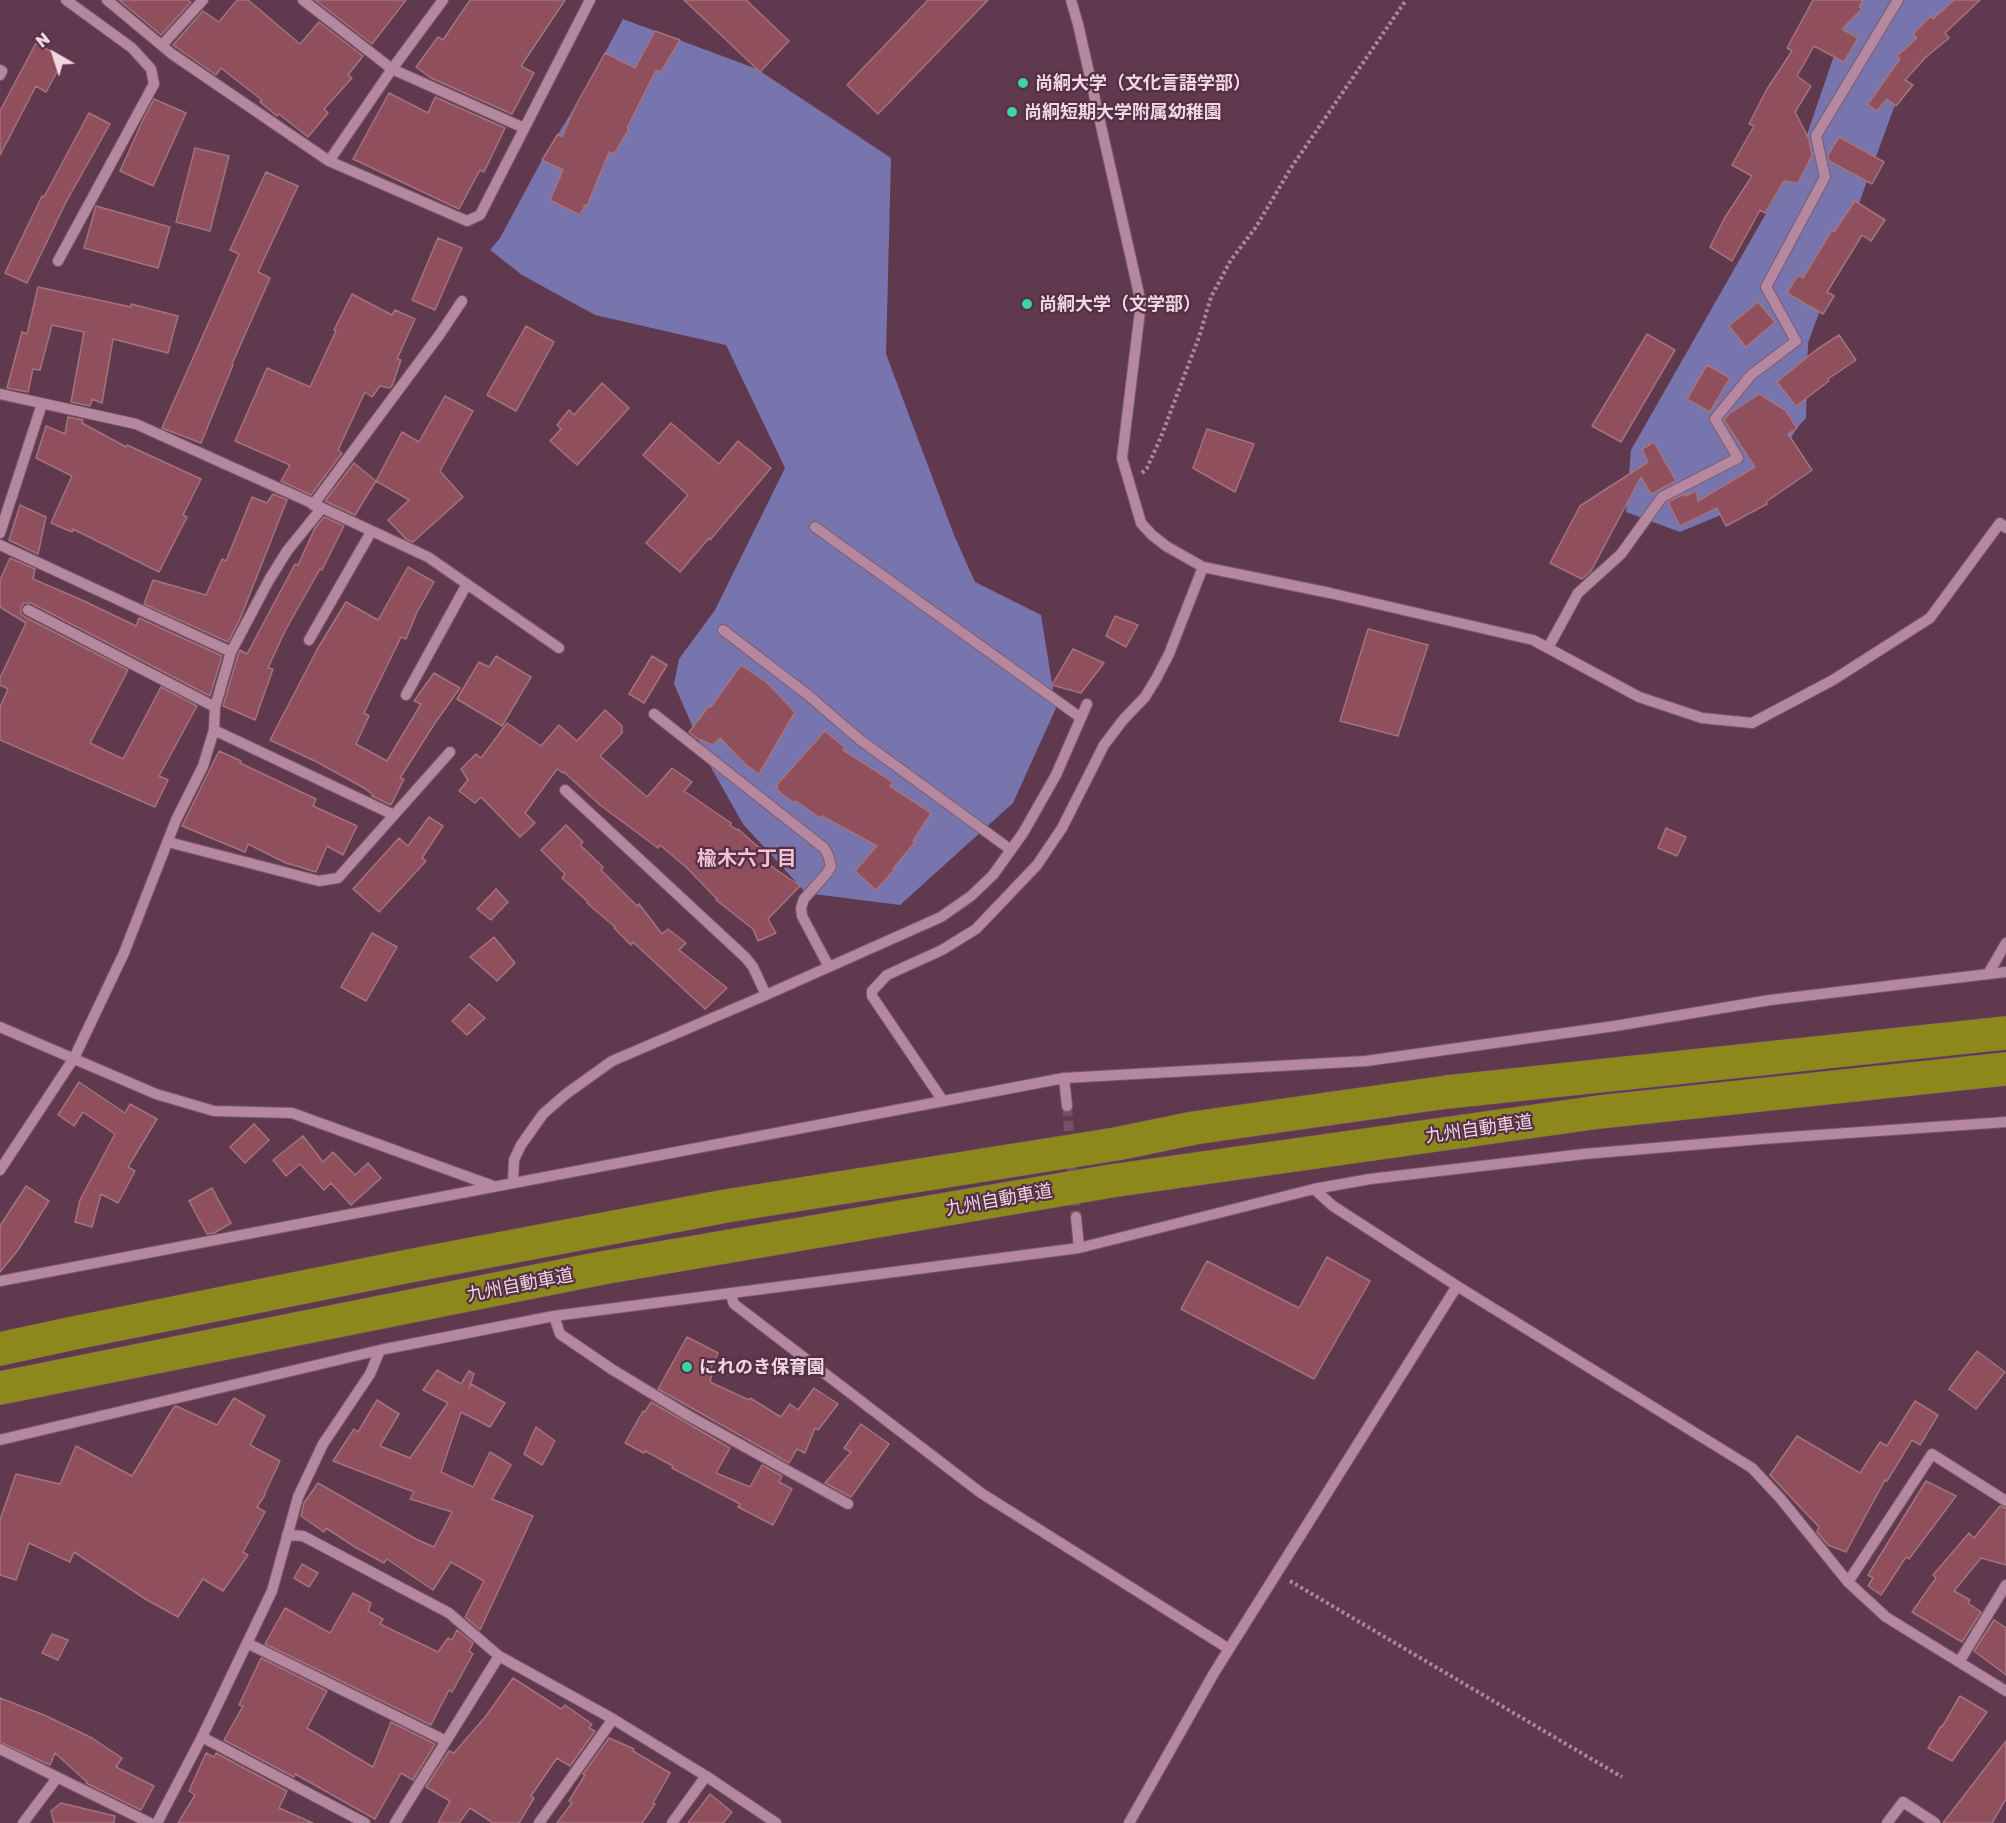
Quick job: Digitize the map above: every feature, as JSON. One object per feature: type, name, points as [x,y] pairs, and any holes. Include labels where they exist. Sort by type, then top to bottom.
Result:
[{"type":"highway","name":"九州自動車道","points":[[0,1350],[416,1265],[726,1206],[1116,1144],[1194,1128],[1447,1092],[2006,1033]]},
{"type":"highway","name":"九州自動車道","points":[[0,1388],[602,1268],[1111,1181],[1599,1113],[2006,1069]]},
{"type":"street","points":[[58,261],[154,84],[151,69],[132,48],[66,0]]},
{"type":"street","points":[[107,0],[162,45],[329,160],[467,221],[480,215],[590,0]]},
{"type":"street","points":[[162,45],[202,0]]},
{"type":"street","points":[[303,0],[392,69],[524,128]]},
{"type":"street","points":[[329,160],[443,0]]},
{"type":"street","points":[[1071,0],[1141,303],[1122,458],[1141,523],[1166,546],[1203,567],[1330,592],[1533,640],[1639,697],[1702,718],[1752,723],[1833,680],[1930,618],[2000,523],[2006,528]]},
{"type":"street","points":[[1548,648],[1578,593],[1621,554],[1662,497],[1738,458],[1715,419],[1751,375],[1796,341],[1766,287],[1825,177],[1816,136],[1898,0]]},
{"type":"street","points":[[0,1170],[74,1058],[124,953],[176,820],[203,766],[214,730],[215,707],[231,652],[269,580],[462,301]]},
{"type":"street","points":[[0,394],[136,424],[428,557],[559,648]]},
{"type":"street","points":[[0,533],[42,404]]},
{"type":"street","points":[[815,527],[1081,718]]},
{"type":"street","points":[[309,640],[371,532]]},
{"type":"street","points":[[0,544],[231,652]]},
{"type":"street","points":[[944,1101],[872,996],[872,991],[887,975],[942,950],[976,929],[1037,865],[1062,828],[1104,745],[1145,697],[1156,679],[1169,654],[1203,567]]},
{"type":"street","points":[[406,695],[467,584]]},
{"type":"street","points":[[28,610],[215,707]]},
{"type":"street","points":[[723,630],[808,695],[859,739],[1011,850]]},
{"type":"street","points":[[513,1182],[514,1160],[521,1145],[543,1114],[566,1094],[612,1061],[941,917],[971,896],[993,875],[1023,833],[1056,775],[1087,704]]},
{"type":"street","points":[[654,714],[824,849],[831,866],[804,899],[801,908],[802,916],[829,967]]},
{"type":"street","points":[[214,730],[394,815]]},
{"type":"street","points":[[168,842],[319,881],[338,878],[450,752]]},
{"type":"street","points":[[565,790],[746,958],[753,967],[766,995]]},
{"type":"street","points":[[1988,974],[2006,943]]},
{"type":"street","points":[[0,1281],[1064,1078],[1366,1061],[1615,1026],[1770,1000],[2006,972]]},
{"type":"street","points":[[0,1027],[156,1094],[214,1111],[292,1113],[493,1186]]},
{"type":"street","points":[[1064,1078],[1067,1106]]},
{"type":"street","points":[[0,1440],[380,1350],[554,1316],[1079,1248],[1314,1189],[1370,1179],[1584,1154],[2006,1122]]},
{"type":"street","points":[[1314,1189],[1333,1206],[1456,1286],[1752,1468],[1780,1498],[1848,1582],[1886,1617],[2006,1691]]},
{"type":"street","points":[[1076,1217],[1079,1248]]},
{"type":"street","points":[[1129,1823],[1214,1673],[1456,1286]]},
{"type":"street","points":[[730,1293],[734,1304],[981,1493],[1229,1649]]},
{"type":"street","points":[[554,1316],[560,1334],[613,1370],[689,1416],[848,1504]]},
{"type":"street","points":[[158,1823],[249,1644],[272,1591],[298,1497],[323,1444],[370,1374],[380,1350]]},
{"type":"street","points":[[1848,1582],[1932,1454],[2006,1501]]},
{"type":"street","points":[[287,1535],[303,1536],[448,1613],[499,1656],[613,1719],[706,1776],[776,1823]]},
{"type":"street","points":[[1959,1662],[2006,1585]]},
{"type":"street","points":[[249,1644],[446,1741]]},
{"type":"street","points":[[395,1823],[499,1656]]},
{"type":"street","points":[[539,1823],[613,1719]]},
{"type":"street","points":[[202,1737],[365,1823]]},
{"type":"street","points":[[0,1749],[150,1823]]},
{"type":"street","points":[[672,1823],[706,1776]]},
{"type":"street","points":[[23,1823],[57,1778]]},
{"type":"street","points":[[1887,1823],[1902,1802],[1935,1823]]},
{"type":"path","points":[[1130,487],[1147,468],[1161,437],[1199,337],[1211,297],[1231,260],[1256,227],[1291,168],[1406,0]]},
{"type":"path","points":[[1277,1573],[1622,1777]]},
{"type":"shaded area","points":[[1853,0],[1972,0],[1911,61],[1808,343],[1806,418],[1797,428],[1752,502],[1680,532],[1626,512],[1631,450],[1801,152]]},
{"type":"shaded area","points":[[623,19],[757,69],[891,158],[886,354],[954,535],[975,582],[1041,615],[1056,708],[1013,803],[900,905],[806,893],[743,824],[708,762],[674,684],[679,659],[715,610],[785,468],[726,345],[595,315],[522,275],[490,250],[500,238]]},
{"type":"building","points":[[119,0],[188,0],[191,2],[161,35]]},
{"type":"building","points":[[237,0],[248,0],[300,44],[319,22],[363,56],[348,75],[352,78],[324,109],[328,113],[308,137],[279,114],[277,116],[260,102],[262,100],[221,68],[216,75],[173,45],[203,11],[219,22]]},
{"type":"building","points":[[315,0],[406,0],[372,44]]},
{"type":"building","points":[[470,0],[565,0],[521,66],[534,73],[512,114],[431,78],[416,67],[438,37],[443,40]]},
{"type":"building","points":[[684,0],[746,0],[789,41],[760,72]]},
{"type":"building","points":[[928,0],[988,0],[878,114],[847,85]]},
{"type":"building","points":[[1813,0],[1863,0],[1859,7],[1862,9],[1842,29],[1858,38],[1844,62],[1814,46],[1797,76],[1811,86],[1795,112],[1809,139],[1812,155],[1798,183],[1784,181],[1765,213],[1760,210],[1732,261],[1710,247],[1724,219],[1752,176],[1732,165],[1754,126],[1749,124],[1767,89],[1792,51],[1787,48]]},
{"type":"building","points":[[1954,0],[1980,0],[1945,33],[1949,38],[1926,57],[1905,80],[1913,85],[1896,106],[1887,99],[1877,111],[1868,104],[1900,59],[1897,56],[1917,38],[1913,34],[1931,16],[1933,19]]},
{"type":"building","points":[[655,31],[680,40],[661,72],[656,70],[627,128],[629,129],[614,154],[609,152],[587,206],[585,205],[580,215],[550,200],[563,170],[542,160],[558,134],[562,137],[575,107],[605,53],[635,68]]},
{"type":"building","points":[[36,43],[64,59],[46,92],[36,86],[0,155],[0,111]]},
{"type":"building","points":[[389,93],[428,113],[435,97],[505,128],[484,172],[480,170],[459,209],[353,159]]},
{"type":"building","points":[[154,99],[186,113],[153,186],[120,171]]},
{"type":"building","points":[[89,113],[110,124],[66,202],[27,283],[5,273],[42,196],[44,197]]},
{"type":"building","points":[[1839,137],[1884,162],[1872,184],[1829,161],[1828,155]]},
{"type":"building","points":[[195,148],[229,156],[210,231],[176,222]]},
{"type":"building","points":[[266,172],[298,186],[258,272],[270,278],[232,364],[201,443],[162,428],[239,254],[230,250]]},
{"type":"building","points":[[1855,201],[1885,220],[1871,241],[1862,235],[1827,292],[1834,296],[1823,314],[1787,293],[1798,275],[1803,278],[1832,230],[1834,232]]},
{"type":"building","points":[[96,206],[170,227],[158,268],[84,248]]},
{"type":"building","points":[[438,238],[462,248],[435,310],[412,300]]},
{"type":"building","points":[[38,287],[131,307],[131,304],[178,316],[168,353],[113,339],[102,403],[92,399],[90,406],[71,402],[84,332],[52,325],[40,370],[33,369],[28,392],[7,388],[22,332],[27,334]]},
{"type":"building","points":[[352,294],[392,315],[395,310],[415,319],[397,359],[401,360],[392,386],[390,388],[380,386],[372,397],[365,392],[338,450],[342,453],[311,495],[281,481],[290,465],[235,441],[267,368],[310,387]]},
{"type":"building","points":[[1758,302],[1775,322],[1746,347],[1729,326]]},
{"type":"building","points":[[526,326],[554,342],[516,411],[487,395]]},
{"type":"building","points":[[1647,334],[1675,350],[1621,442],[1592,426]]},
{"type":"building","points":[[1839,335],[1856,360],[1828,379],[1829,381],[1796,406],[1777,382],[1816,350]]},
{"type":"building","points":[[1707,365],[1730,378],[1710,412],[1687,399]]},
{"type":"building","points":[[602,383],[629,408],[577,465],[550,441],[561,429],[557,425],[569,410],[574,415]]},
{"type":"building","points":[[1759,394],[1785,410],[1797,428],[1788,434],[1812,470],[1766,502],[1767,504],[1726,526],[1717,508],[1680,526],[1668,502],[1696,491],[1698,501],[1755,467],[1724,420],[1729,414]]},
{"type":"building","points":[[445,396],[473,411],[440,471],[463,497],[413,542],[406,539],[388,520],[409,500],[376,481],[402,432],[419,442]]},
{"type":"building","points":[[68,417],[83,420],[82,423],[126,447],[127,445],[201,479],[183,515],[187,517],[159,572],[73,529],[72,532],[51,523],[72,476],[36,458],[46,426],[65,434]]},
{"type":"building","points":[[671,423],[719,464],[738,441],[771,468],[680,572],[646,543],[688,495],[643,455]]},
{"type":"building","points":[[1207,429],[1254,444],[1235,492],[1193,468]]},
{"type":"building","points":[[1654,442],[1676,481],[1651,494],[1641,477],[1591,571],[1582,579],[1550,563],[1580,506],[1648,462],[1642,449]]},
{"type":"building","points":[[354,463],[376,481],[355,515],[325,501]]},
{"type":"building","points":[[273,494],[287,500],[240,619],[228,642],[144,604],[153,580],[206,595],[222,559],[226,561],[252,497],[267,503]]},
{"type":"building","points":[[20,505],[46,517],[38,554],[9,540]]},
{"type":"building","points":[[324,517],[344,526],[322,570],[320,569],[285,631],[268,668],[273,669],[255,720],[223,706],[238,655],[240,650],[247,654],[295,564],[298,565],[315,528]]},
{"type":"building","points":[[10,558],[35,569],[33,579],[136,626],[139,618],[222,656],[210,696],[31,603],[24,603],[21,607],[21,614],[25,617],[128,670],[90,743],[123,759],[161,687],[197,706],[159,776],[168,780],[155,807],[0,740],[0,707],[8,689],[0,685],[0,678],[26,623],[0,607],[0,580]]},
{"type":"building","points":[[408,567],[434,582],[417,612],[406,639],[401,637],[364,713],[369,716],[356,744],[387,761],[421,704],[414,701],[434,673],[460,688],[400,778],[404,779],[391,805],[317,762],[270,740],[318,648],[346,602],[378,620]]},
{"type":"building","points":[[1115,616],[1138,625],[1126,647],[1106,636]]},
{"type":"building","points":[[1368,629],[1428,645],[1398,736],[1340,721]]},
{"type":"building","points":[[1073,649],[1104,663],[1081,693],[1052,685]]},
{"type":"building","points":[[496,656],[531,677],[502,726],[457,699],[479,662],[489,667]]},
{"type":"building","points":[[652,656],[667,665],[644,703],[629,694]]},
{"type":"building","points":[[741,665],[766,682],[795,712],[759,774],[745,764],[720,738],[713,745],[696,738],[689,732],[709,706],[711,707]]},
{"type":"building","points":[[605,710],[622,726],[622,733],[600,756],[647,797],[672,768],[692,782],[684,791],[731,823],[730,825],[769,853],[764,861],[800,886],[768,919],[776,933],[758,941],[753,929],[716,900],[687,868],[660,845],[658,848],[600,805],[564,772],[557,769],[525,813],[535,823],[520,837],[481,797],[475,803],[459,791],[468,780],[461,769],[476,754],[481,758],[507,723],[541,746],[559,725],[577,741]]},
{"type":"building","points":[[825,731],[845,748],[843,750],[893,782],[890,786],[931,813],[913,841],[915,842],[876,890],[855,871],[877,846],[822,816],[820,818],[776,789],[778,787],[776,786]]},
{"type":"building","points":[[219,751],[316,799],[313,806],[357,826],[343,855],[327,846],[316,872],[286,863],[248,844],[245,852],[182,826]]},
{"type":"building","points":[[429,817],[443,826],[422,858],[426,861],[379,912],[353,889],[399,838],[408,846]]},
{"type":"building","points":[[566,825],[583,842],[580,845],[603,867],[601,870],[637,906],[639,904],[662,934],[668,929],[686,943],[679,950],[727,988],[705,1009],[633,942],[631,945],[562,878],[565,874],[541,850]]},
{"type":"building","points":[[1666,828],[1686,837],[1677,856],[1658,848]]},
{"type":"building","points":[[496,889],[508,902],[491,920],[477,909]]},
{"type":"building","points":[[372,933],[397,947],[366,1001],[341,987]]},
{"type":"building","points":[[494,937],[515,963],[497,981],[470,957]]},
{"type":"building","points":[[469,1004],[485,1018],[467,1035],[452,1021]]},
{"type":"building","points":[[79,1082],[125,1113],[130,1104],[157,1119],[128,1167],[135,1171],[118,1203],[101,1194],[92,1227],[75,1222],[80,1200],[115,1134],[83,1112],[74,1126],[58,1115]]},
{"type":"building","points":[[254,1124],[269,1140],[245,1163],[230,1147]]},
{"type":"building","points":[[303,1136],[323,1162],[333,1152],[355,1175],[368,1163],[381,1178],[351,1205],[331,1183],[324,1190],[300,1164],[286,1176],[273,1160]]},
{"type":"building","points":[[26,1186],[49,1201],[18,1250],[0,1272],[0,1226]]},
{"type":"building","points":[[212,1188],[231,1223],[214,1233],[207,1234],[189,1201]]},
{"type":"building","points":[[1327,1257],[1370,1281],[1314,1379],[1181,1309],[1207,1261],[1299,1308]]},
{"type":"building","points":[[687,1337],[718,1353],[709,1372],[712,1374],[710,1382],[749,1400],[750,1398],[781,1417],[790,1404],[798,1410],[814,1388],[838,1404],[818,1430],[815,1428],[805,1453],[797,1449],[789,1463],[658,1389]]},
{"type":"building","points":[[1977,1351],[2005,1372],[1976,1409],[1949,1389]]},
{"type":"building","points":[[437,1370],[461,1384],[469,1371],[474,1374],[469,1388],[471,1384],[505,1403],[490,1427],[461,1412],[441,1472],[473,1487],[490,1452],[511,1465],[492,1499],[533,1516],[480,1630],[465,1617],[484,1581],[451,1562],[433,1590],[387,1559],[384,1563],[326,1528],[324,1532],[301,1516],[304,1503],[318,1483],[434,1547],[452,1512],[410,1499],[414,1492],[333,1461],[354,1429],[358,1432],[377,1400],[399,1414],[380,1446],[410,1458],[448,1403],[423,1390]]},
{"type":"building","points":[[234,1398],[265,1416],[250,1445],[280,1461],[257,1507],[265,1512],[243,1552],[248,1555],[223,1591],[203,1579],[178,1617],[147,1600],[74,1552],[70,1562],[29,1543],[16,1580],[0,1575],[0,1520],[16,1474],[60,1484],[76,1446],[132,1476],[174,1407],[217,1425]]},
{"type":"building","points":[[1915,1401],[1938,1415],[1920,1445],[1912,1440],[1887,1481],[1885,1480],[1846,1552],[1828,1545],[1817,1532],[1819,1527],[1770,1475],[1797,1436],[1860,1473],[1880,1442],[1887,1446]]},
{"type":"building","points":[[651,1402],[730,1448],[716,1473],[750,1487],[762,1465],[782,1476],[779,1482],[792,1489],[773,1525],[738,1507],[740,1504],[672,1468],[673,1466],[625,1443],[643,1411],[645,1412]]},
{"type":"building","points":[[861,1424],[889,1444],[851,1497],[825,1483],[851,1452],[844,1448]]},
{"type":"building","points":[[536,1427],[555,1441],[542,1465],[524,1454]]},
{"type":"building","points":[[1926,1481],[1956,1496],[1909,1559],[1906,1557],[1881,1595],[1868,1586],[1873,1578],[1868,1575]]},
{"type":"building","points":[[2000,1506],[2006,1508],[2006,1565],[1981,1558],[1954,1591],[1970,1600],[1968,1603],[1981,1612],[1962,1642],[1912,1612],[1936,1578],[1933,1575],[1969,1533],[1974,1538]]},
{"type":"building","points":[[302,1564],[318,1573],[309,1587],[294,1578]]},
{"type":"building","points":[[353,1593],[371,1603],[368,1611],[383,1619],[380,1624],[438,1652],[448,1638],[452,1640],[457,1630],[473,1643],[469,1651],[473,1654],[452,1692],[449,1690],[431,1725],[265,1644],[285,1608],[330,1633]]},
{"type":"building","points":[[1994,1620],[2006,1628],[2006,1675],[1974,1651]]},
{"type":"building","points":[[52,1634],[68,1640],[58,1660],[42,1653]]},
{"type":"building","points":[[261,1658],[327,1691],[307,1728],[373,1767],[391,1722],[435,1744],[413,1780],[401,1773],[375,1819],[295,1774],[294,1777],[224,1740],[243,1706],[239,1705]]},
{"type":"building","points":[[513,1678],[561,1709],[565,1705],[592,1724],[589,1728],[595,1731],[570,1766],[557,1758],[531,1796],[534,1798],[519,1823],[493,1823],[470,1808],[459,1823],[438,1823],[450,1801],[426,1787],[449,1751],[454,1753],[486,1716]]},
{"type":"building","points":[[1960,1696],[1987,1712],[1952,1761],[1928,1748]]},
{"type":"building","points":[[0,1698],[44,1715],[92,1738],[122,1758],[116,1767],[154,1786],[141,1810],[86,1783],[55,1753],[50,1765],[0,1742]]},
{"type":"building","points":[[609,1738],[634,1749],[633,1751],[670,1773],[653,1803],[655,1804],[642,1823],[557,1823],[572,1803],[569,1801],[585,1775],[583,1774]]},
{"type":"building","points":[[2006,1741],[2006,1799],[1992,1823],[1943,1823]]},
{"type":"building","points":[[206,1753],[214,1757],[216,1753],[287,1791],[279,1808],[313,1823],[178,1823],[195,1795],[189,1791]]},
{"type":"building","points":[[710,1794],[732,1812],[723,1823],[688,1823]]},
{"type":"building","points":[[61,1803],[115,1816],[114,1823],[54,1823],[51,1811]]},
{"type":"tunnel","points":[[1067,1106],[1076,1217]]},
{"type":"place","name":"尚絅大学（文化言語学部）","points":[[1023,83]]},
{"type":"place","name":"尚絅短期大学附属幼稚園","points":[[1012,112]]},
{"type":"place","name":"尚絅大学（文学部）","points":[[1027,304]]},
{"type":"place","name":"にれのき保育園","points":[[687,1367]]},
{"type":"district","name":"楡木六丁目","points":[[747,859]]}]
